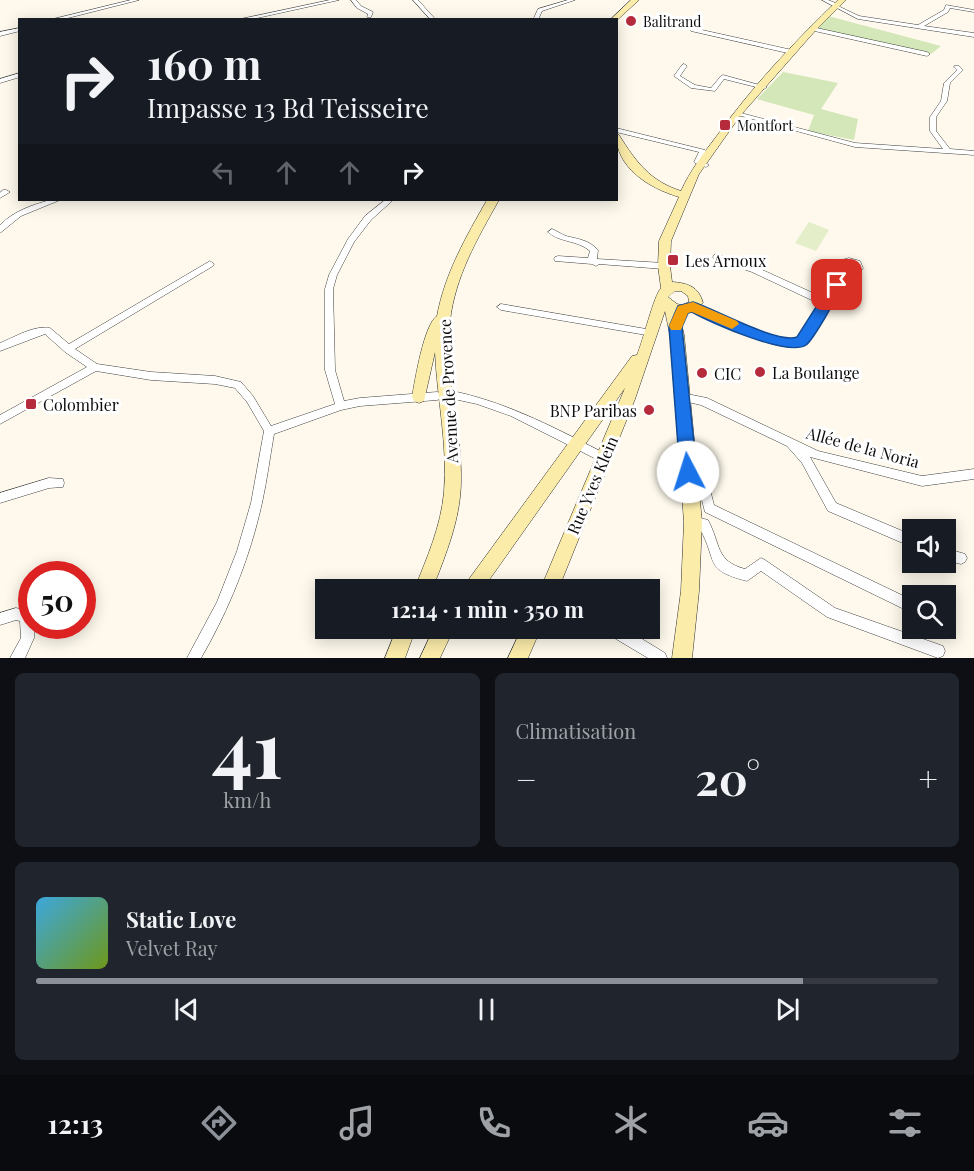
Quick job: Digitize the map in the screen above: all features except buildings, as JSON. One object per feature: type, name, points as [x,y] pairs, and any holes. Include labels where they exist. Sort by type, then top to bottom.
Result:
[{"type":"main road","points":[[615,18],[635,0]]},
{"type":"main road","points":[[682,658],[690,591],[693,522],[675,302],[664,266],[665,241],[686,193],[737,114],[764,87],[812,29],[838,4]]},
{"type":"main road","points":[[618,141],[634,169],[642,176],[686,193]]},
{"type":"main road","points":[[671,243],[703,168]]},
{"type":"main road","points":[[675,302],[696,303],[694,294],[684,287],[671,271],[672,232],[686,193]]},
{"type":"main road","name":"Avenue de Provence","points":[[427,579],[442,540],[450,507],[453,480],[443,342],[445,304],[460,258],[492,201]]},
{"type":"main road","points":[[478,579],[575,443],[627,382],[650,339],[658,314],[675,302],[684,287]]},
{"type":"main road","points":[[419,397],[429,348],[445,304]]},
{"type":"main road","points":[[650,339],[660,336],[678,348]]},
{"type":"main road","name":"Rue Yves Klein","points":[[554,579],[604,458],[627,382]]},
{"type":"main road","points":[[395,658],[403,639]]},
{"type":"main road","points":[[430,658],[439,639]]},
{"type":"main road","points":[[518,658],[527,639]]},
{"type":"street","points":[[60,18],[137,0]]},
{"type":"street","points":[[248,18],[337,0]]},
{"type":"street","points":[[352,0],[359,7],[371,13],[369,16]]},
{"type":"street","points":[[416,0],[432,18]]},
{"type":"street","points":[[536,18],[540,10],[573,0]]},
{"type":"street","points":[[824,0],[838,4],[858,17],[974,35]]},
{"type":"street","points":[[920,26],[946,11],[948,6],[974,11]]},
{"type":"street","points":[[812,29],[927,54]]},
{"type":"street","points":[[0,34],[18,30]]},
{"type":"street","points":[[693,30],[792,52]]},
{"type":"street","points":[[671,82],[684,66]]},
{"type":"street","points":[[949,152],[933,131],[933,117],[944,101],[947,83],[960,70],[957,67]]},
{"type":"street","points":[[0,81],[18,76]]},
{"type":"street","points":[[677,76],[693,87],[707,90],[713,90],[723,77],[764,87]]},
{"type":"street","points":[[737,114],[855,145],[974,153]]},
{"type":"street","points":[[618,130],[703,151],[697,162],[703,168]]},
{"type":"street","points":[[0,230],[9,219],[18,214],[53,201]]},
{"type":"street","points":[[340,406],[330,370],[329,289],[333,275],[351,241],[368,218],[388,201]]},
{"type":"street","points":[[552,232],[558,237],[590,245],[594,250],[592,258],[596,263]]},
{"type":"street","points":[[717,257],[755,270],[826,303]]},
{"type":"street","points":[[558,259],[664,266]]},
{"type":"street","points":[[68,349],[210,264]]},
{"type":"street","points":[[675,302],[780,342],[794,344],[802,341],[847,268]]},
{"type":"street","points":[[501,307],[650,339]]},
{"type":"street","points":[[0,347],[40,330],[47,330],[68,349],[95,367],[132,374],[215,380],[238,385],[250,399],[269,431],[254,513],[236,568],[210,631],[194,658]]},
{"type":"street","points":[[0,420],[95,367]]},
{"type":"street","points":[[269,431],[340,406],[437,396]]},
{"type":"street","points":[[457,396],[486,401],[506,408],[604,458]]},
{"type":"street","name":"Allée de la Noria","points":[[682,397],[703,401],[816,455],[922,481],[974,474]]},
{"type":"street","points":[[789,443],[806,460],[832,507],[902,537]]},
{"type":"street","points":[[688,472],[702,478],[709,508],[902,602]]},
{"type":"street","points":[[0,498],[49,483],[59,483]]},
{"type":"street","points":[[693,522],[704,524],[710,534],[714,556],[720,564],[737,573],[747,575],[761,564],[831,613],[938,651]]},
{"type":"street","points":[[956,557],[961,558]]},
{"type":"street","points":[[0,620],[16,614],[25,615],[28,624],[26,646],[17,658]]},
{"type":"street","points":[[629,639],[660,658]]},
{"type":"green space","points":[[828,16],[941,46],[931,54],[818,29]]},
{"type":"green space","points":[[783,72],[838,83],[821,109],[858,119],[854,140],[808,131],[814,115],[757,99]]},
{"type":"green space","points":[[809,222],[829,230],[816,251],[795,243]]},
{"type":"slow traffic","points":[[676,326],[682,310],[693,307],[732,324]]},
{"type":"place","name":"Balitrand","points":[[631,21]]},
{"type":"place","name":"Montfort","points":[[725,125]]},
{"type":"place","name":"Les Arnoux","points":[[673,260]]},
{"type":"place","name":"La Boulange","points":[[760,372]]},
{"type":"place","name":"CIC","points":[[702,373]]},
{"type":"place","name":"Colombier","points":[[31,404]]},
{"type":"place","name":"BNP Paribas","points":[[649,410]]},
{"type":"route","points":[[688,472],[676,327],[682,310],[693,307],[780,342],[794,344],[802,341],[837,285]]}]
